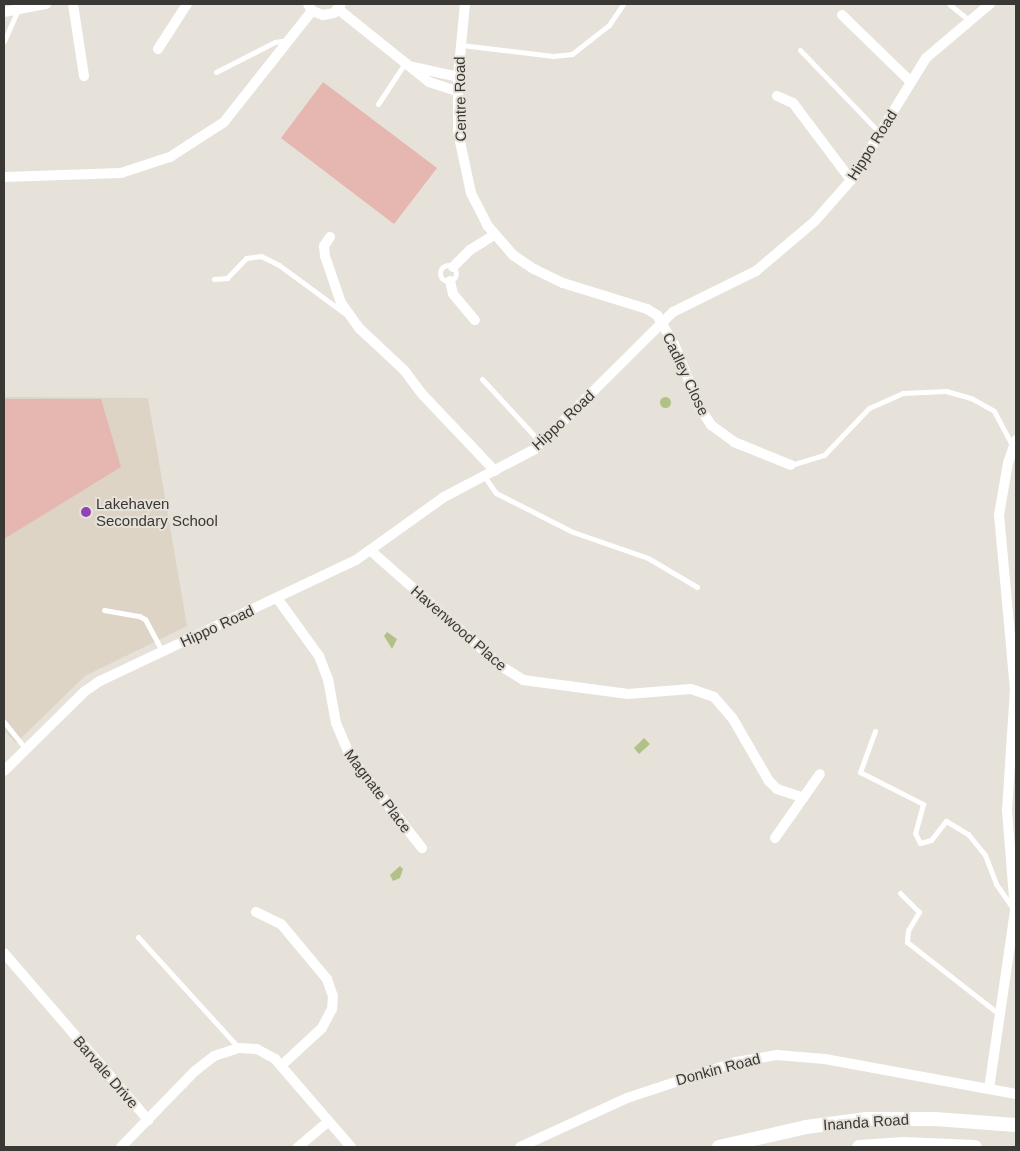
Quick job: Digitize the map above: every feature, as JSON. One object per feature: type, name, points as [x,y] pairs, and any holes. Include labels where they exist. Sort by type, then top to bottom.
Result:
[{"type":"main road","name":"Inanda Road","points":[[718,1147],[806,1126],[866,1119],[935,1119],[1016,1125]]},
{"type":"main road","name":"Inanda Road","points":[[860,1147],[904,1144],[975,1147]]},
{"type":"street","points":[[4,12],[46,4]]},
{"type":"street","points":[[73,4],[84,76]]},
{"type":"street","points":[[158,49],[187,4]]},
{"type":"street","name":"Centre Road","points":[[465,4],[457,91],[463,163],[480,214],[494,235],[513,255],[534,270],[580,289],[646,309],[657,315],[661,323]]},
{"type":"street","name":"Hippo Road","points":[[4,770],[84,692],[162,651],[356,560],[444,496],[495,471],[541,444],[677,309],[764,266],[815,222],[851,180],[930,54],[990,4]]},
{"type":"street","points":[[4,177],[121,173],[170,157],[224,122],[290,40],[310,7],[323,15],[340,6],[429,82],[457,91]]},
{"type":"street","points":[[842,15],[911,82]]},
{"type":"street","points":[[408,65],[458,77]]},
{"type":"street","points":[[777,96],[793,103],[851,180]]},
{"type":"street","points":[[453,267],[470,250],[494,235]]},
{"type":"street","points":[[330,237],[324,246],[328,271],[339,299],[352,319],[404,370],[422,394],[495,471]]},
{"type":"street","points":[[450,281],[452,294],[475,320]]},
{"type":"street","name":"Cadley Close","points":[[661,323],[674,344],[700,408],[711,425],[734,442],[791,465]]},
{"type":"street","points":[[989,1089],[1015,910],[1007,810],[1015,690],[999,515],[1015,444]]},
{"type":"street","name":"Havenwood Place","points":[[370,550],[501,666],[523,680],[638,695],[691,689],[714,697],[733,719],[769,781],[777,789],[804,798]]},
{"type":"street","name":"Magnate Place","points":[[277,598],[319,656],[328,679],[336,723],[350,756],[422,848]]},
{"type":"street","points":[[775,838],[820,774]]},
{"type":"street","points":[[256,912],[281,924],[327,979],[333,996],[332,1009],[322,1028],[282,1065]]},
{"type":"street","name":"Barvale Drive","points":[[4,953],[148,1120],[204,1063],[226,1050],[238,1048]]},
{"type":"street","points":[[238,1048],[268,1054],[282,1065],[351,1147]]},
{"type":"street","name":"Donkin Road","points":[[520,1147],[627,1098],[736,1062],[777,1055],[824,1059],[1016,1094]]},
{"type":"street","points":[[121,1147],[148,1120]]},
{"type":"street","points":[[298,1147],[329,1121]]},
{"type":"lane","points":[[460,45],[553,56],[572,54],[608,25],[623,4]]},
{"type":"lane","points":[[949,4],[969,20]]},
{"type":"lane","points":[[4,41],[18,9]]},
{"type":"lane","points":[[216,72],[275,42],[290,40]]},
{"type":"lane","points":[[800,50],[880,134]]},
{"type":"lane","points":[[378,104],[408,65]]},
{"type":"lane","points":[[214,279],[227,278],[246,258],[261,256],[280,265],[352,319]]},
{"type":"lane","points":[[445,266],[453,267],[456,275],[450,281],[444,280],[441,273],[445,266]]},
{"type":"lane","points":[[482,379],[541,444]]},
{"type":"lane","points":[[791,465],[824,455],[869,408],[886,399],[913,392],[959,393],[986,406],[999,417],[1015,444]]},
{"type":"lane","points":[[484,476],[496,493],[573,532],[648,558],[697,587]]},
{"type":"lane","points":[[104,610],[139,616],[145,620],[162,651]]},
{"type":"lane","points":[[4,722],[26,749]]},
{"type":"lane","points":[[875,731],[860,772],[923,804],[915,833],[920,843],[932,840],[946,821],[973,838],[986,855],[996,884],[1015,910]]},
{"type":"lane","points":[[900,893],[919,912],[908,930],[907,942],[1000,1015]]},
{"type":"lane","points":[[138,937],[238,1048]]},
{"type":"shaded area","points":[[323,82],[437,168],[394,224],[281,138]]},
{"type":"shaded area","points":[[665,396],[671,402],[665,408],[659,402]]},
{"type":"shaded area","name":"Lakehaven Secondary School","points":[[4,397],[148,398],[187,626],[85,676],[16,743],[4,730]]},
{"type":"shaded area","points":[[4,399],[101,399],[121,467],[4,539]]},
{"type":"shaded area","points":[[387,632],[397,639],[392,649],[384,636]]},
{"type":"shaded area","points":[[644,738],[650,744],[639,754],[634,748]]},
{"type":"shaded area","points":[[400,866],[403,869],[400,878],[393,881],[390,875]]},
{"type":"place","name":"Lakehaven Secondary School","points":[[86,512]]}]
